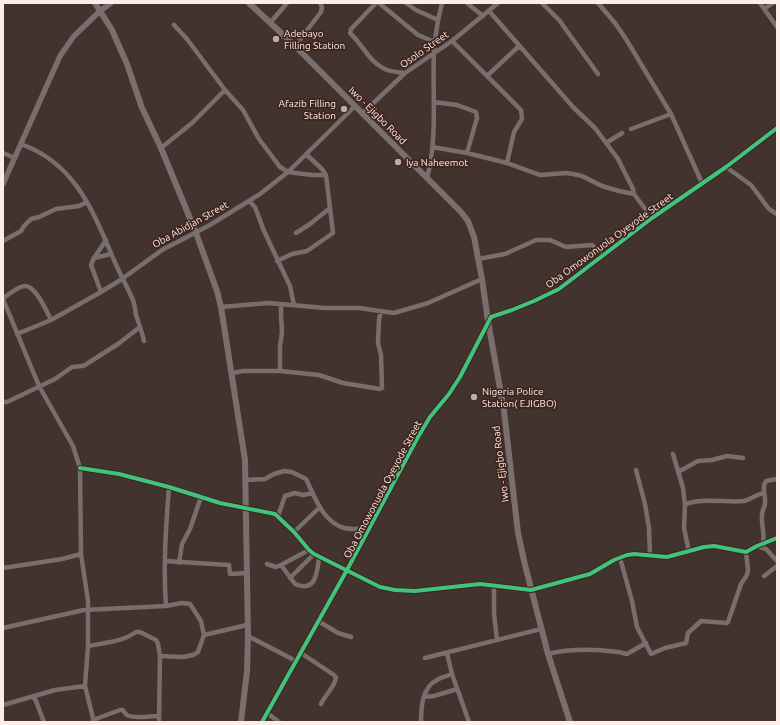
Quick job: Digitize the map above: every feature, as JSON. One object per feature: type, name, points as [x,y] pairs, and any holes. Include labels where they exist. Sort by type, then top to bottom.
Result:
[{"type":"main road","points":[[95,3],[112,30],[128,64],[142,108],[196,233],[217,291],[221,307],[244,449],[248,636],[241,722]]},
{"type":"main road","name":"Iwo - Ejigbo Road","points":[[249,3],[295,46],[464,215],[474,237],[504,411],[519,538],[530,590],[548,654],[570,722]]},
{"type":"street","points":[[3,184],[60,56],[74,36],[100,11],[111,3]]},
{"type":"street","points":[[270,23],[287,3]]},
{"type":"street","points":[[295,46],[321,12],[322,7],[320,3]]},
{"type":"street","points":[[376,3],[351,29],[350,33],[383,69],[405,73]]},
{"type":"street","points":[[379,3],[418,35],[435,42]]},
{"type":"street","points":[[406,3],[416,10],[438,20]]},
{"type":"street","points":[[427,178],[431,164],[434,102],[434,53],[438,20],[442,3]]},
{"type":"street","points":[[467,3],[483,16]]},
{"type":"street","name":"Osolo Street","points":[[362,114],[405,73],[452,41],[498,3]]},
{"type":"street","points":[[542,3],[559,20],[598,74]]},
{"type":"street","points":[[598,3],[626,39],[671,114],[702,183]]},
{"type":"street","points":[[760,3],[777,27]]},
{"type":"street","points":[[764,9],[773,3]]},
{"type":"street","points":[[489,11],[573,107],[593,126],[618,159],[627,175],[634,194],[652,218]]},
{"type":"street","points":[[174,25],[187,39],[225,90],[243,110],[259,139],[280,168],[288,172],[326,175]]},
{"type":"street","points":[[452,41],[521,110],[522,119],[514,132],[507,163]]},
{"type":"street","points":[[487,76],[519,46]]},
{"type":"street","points":[[160,148],[192,123],[225,90]]},
{"type":"street","points":[[434,102],[457,105],[476,112],[476,118],[467,153]]},
{"type":"street","name":"Oba Abidjan Street","points":[[17,334],[51,320],[101,292],[122,279],[153,255],[196,233],[260,194],[307,155],[355,106]]},
{"type":"street","points":[[631,129],[671,114]]},
{"type":"street","name":"Oba Omowonuola Oyeyode Street","points":[[262,722],[347,570],[408,455],[430,417],[449,394],[460,377],[491,317],[523,306],[559,289],[652,218],[726,167],[777,128]]},
{"type":"street","points":[[606,143],[622,133]]},
{"type":"street","points":[[21,144],[35,149],[59,165],[70,177],[94,213],[133,301],[144,341]]},
{"type":"street","points":[[432,146],[507,163],[540,175],[566,173],[582,176],[602,186],[619,192],[634,194]]},
{"type":"street","points":[[3,153],[15,158]]},
{"type":"street","points":[[277,261],[292,254],[307,251],[332,234],[333,231],[326,175],[322,169],[307,155]]},
{"type":"street","points":[[726,167],[744,179],[755,190],[769,209],[777,214]]},
{"type":"street","points":[[249,201],[255,207],[277,261],[290,286],[294,306]]},
{"type":"street","points":[[3,241],[21,231],[31,219],[56,209],[79,206],[87,202]]},
{"type":"street","points":[[296,233],[330,208]]},
{"type":"street","points":[[101,292],[91,265],[106,240]]},
{"type":"street","points":[[478,259],[506,254],[536,240],[550,240],[566,247],[592,245],[603,255]]},
{"type":"street","points":[[94,258],[111,254]]},
{"type":"street","points":[[221,307],[268,303],[325,308],[359,308],[394,312],[428,303],[482,279]]},
{"type":"street","points":[[51,320],[39,296],[29,287],[23,286],[3,298],[39,386],[73,446],[80,468],[81,554],[87,590],[88,609],[88,646],[85,686],[94,721],[120,710],[123,710],[127,715],[131,716],[158,716]]},
{"type":"street","points":[[280,371],[282,304]]},
{"type":"street","points":[[232,373],[243,371],[280,371],[319,375],[326,376],[338,382],[380,390],[382,388],[381,355],[378,342],[381,311]]},
{"type":"street","points":[[3,402],[7,402],[55,379],[72,367],[85,365],[118,344],[140,327]]},
{"type":"street","points":[[673,454],[683,488],[685,505],[684,528],[689,552]]},
{"type":"street","points":[[678,472],[698,461],[712,460],[727,456],[742,458]]},
{"type":"street","points":[[80,468],[119,474],[169,486],[229,505],[246,507],[278,516],[309,550],[319,558],[380,586],[395,590],[415,591],[475,584],[530,590],[590,574],[620,558],[634,554],[667,557],[704,547],[714,546],[746,552],[763,543],[777,538]]},
{"type":"street","points":[[636,470],[646,504],[650,555]]},
{"type":"street","points":[[245,480],[265,479],[281,471],[292,472],[306,479],[319,508],[334,524],[344,528],[369,529]]},
{"type":"street","points":[[763,543],[762,514],[765,501],[765,482],[777,479]]},
{"type":"street","points":[[166,606],[166,536],[169,486]]},
{"type":"street","points":[[278,516],[285,496],[295,493],[303,495],[313,493]]},
{"type":"street","points":[[685,505],[698,501],[743,501],[764,493]]},
{"type":"street","points":[[179,562],[182,544],[190,529],[201,497]]},
{"type":"street","points":[[294,532],[319,508]]},
{"type":"street","points":[[757,546],[766,549],[777,561]]},
{"type":"street","points":[[267,564],[276,567],[282,565],[309,550]]},
{"type":"street","points":[[620,558],[632,601],[637,627],[651,654],[665,648],[686,643],[688,633],[701,621],[728,622],[741,584],[747,575],[746,552]]},
{"type":"street","points":[[3,568],[62,559],[81,554]]},
{"type":"street","points":[[290,578],[314,554]]},
{"type":"street","points":[[282,565],[290,578],[298,585],[310,586],[317,574],[319,558]]},
{"type":"street","points":[[166,561],[229,565],[230,574],[247,573]]},
{"type":"street","points":[[764,576],[777,566]]},
{"type":"street","points":[[494,585],[494,613],[497,640]]},
{"type":"street","points":[[3,628],[88,609],[166,606],[182,603],[190,604],[201,621],[204,635],[196,654],[183,657],[160,656]]},
{"type":"street","points":[[318,621],[338,633],[351,637]]},
{"type":"street","points":[[204,635],[247,625]]},
{"type":"street","points":[[425,658],[541,629]]},
{"type":"street","points":[[88,646],[124,639],[136,632],[140,632],[156,640],[160,656],[158,722]]},
{"type":"street","points":[[248,636],[296,661]]},
{"type":"street","points":[[548,654],[573,649],[620,652],[627,654],[646,643]]},
{"type":"street","points":[[301,653],[334,675],[336,678],[336,682],[324,697],[321,704]]},
{"type":"street","points":[[446,653],[469,722]]},
{"type":"street","points":[[421,722],[421,707],[426,692],[437,679],[452,674]]},
{"type":"street","points":[[3,705],[32,696],[85,686]]},
{"type":"street","points":[[424,697],[434,696],[457,689]]},
{"type":"street","points":[[32,696],[36,700],[44,722]]},
{"type":"street","points":[[267,713],[279,722]]},
{"type":"cycle path","points":[[262,722],[347,570],[418,437],[430,417],[449,394],[460,377],[491,317],[534,301],[559,289],[652,218],[726,167],[777,128]]},
{"type":"cycle path","points":[[80,468],[119,474],[169,487],[220,503],[275,514],[314,554],[380,587],[395,590],[415,591],[480,584],[531,590],[590,574],[614,560],[627,555],[634,554],[667,557],[704,547],[714,546],[746,552],[777,538]]},
{"type":"place","name":"Adebayo Filling Station","points":[[276,39]]},
{"type":"place","name":"Afazib Filling Station","points":[[344,109]]},
{"type":"place","name":"Iya Naheemot","points":[[398,162]]},
{"type":"place","name":"Nigeria Police Station( EJIGBO)","points":[[474,397]]}]
